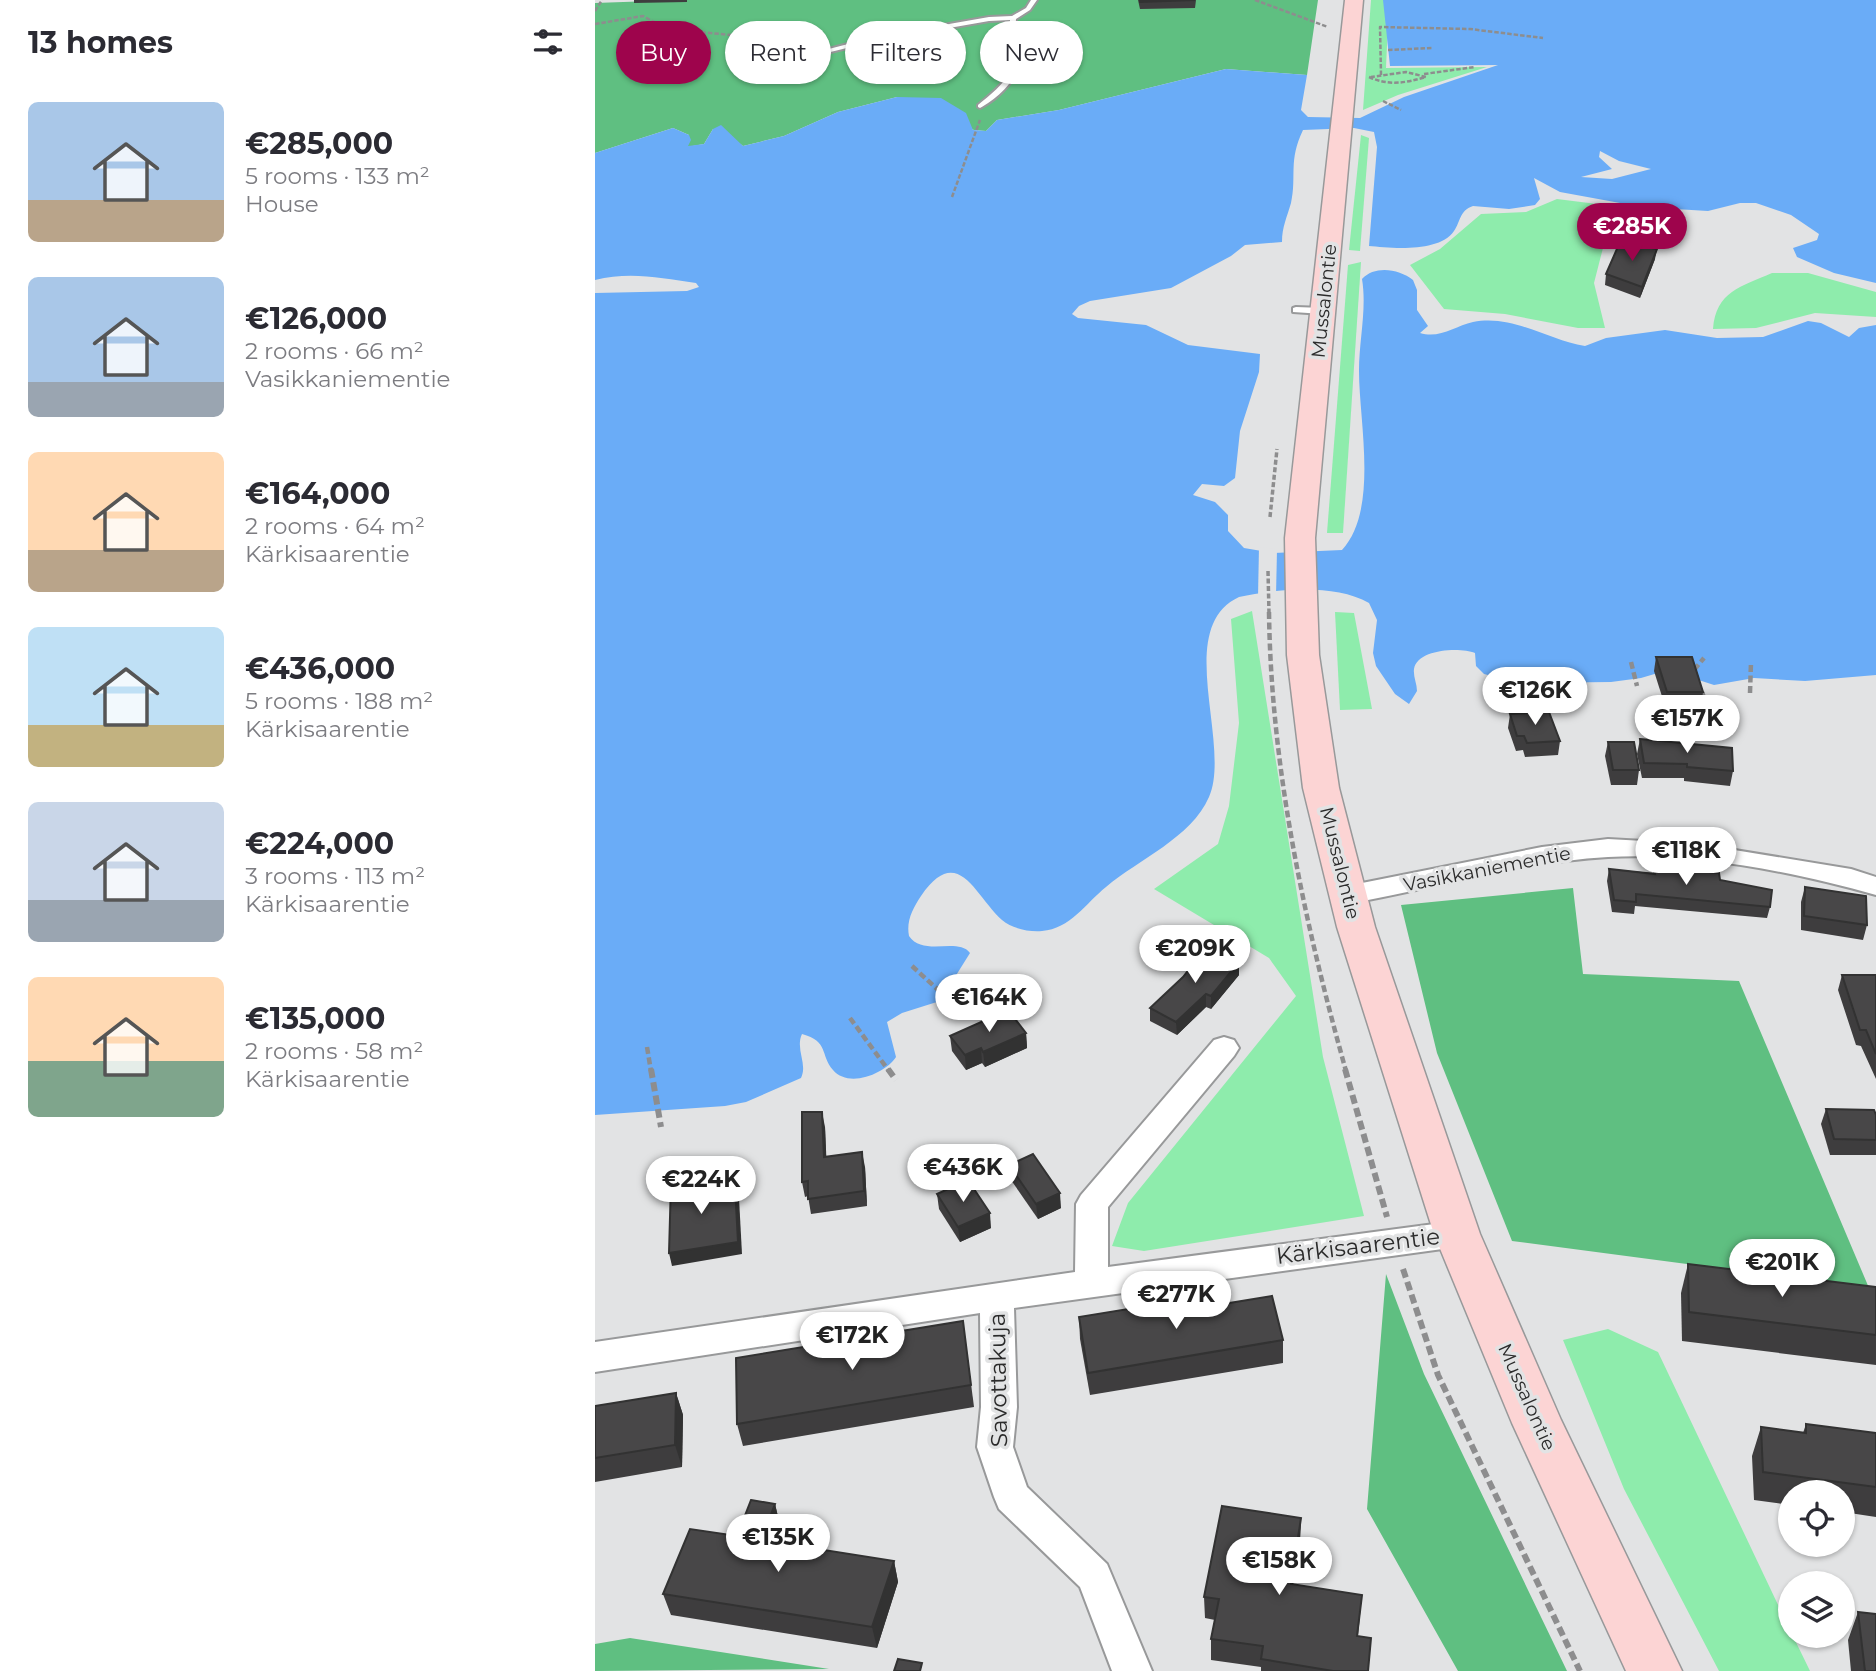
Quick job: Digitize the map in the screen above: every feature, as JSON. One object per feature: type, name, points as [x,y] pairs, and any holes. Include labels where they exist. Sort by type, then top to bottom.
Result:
[{"type":"main road","name":"Mussalontie","points":[[1354,0],[1300,538],[1284,616],[1308,707],[1321,788],[1347,895],[1398,1063],[1457,1234],[1537,1423],[1654,1671]]},
{"type":"street","name":"Vasikkaniementie","points":[[1347,895],[1535,856],[1611,848],[1681,851],[1851,878],[1876,886]]},
{"type":"street","points":[[1091,1283],[1092,1204],[1224,1048]]},
{"type":"street","name":"Kärkisaarentie","points":[[595,1357],[1091,1283],[1394,1240],[1457,1234]]},
{"type":"street","name":"Savottakuja","points":[[997,1297],[999,1408],[995,1447],[1012,1497],[1094,1576],[1132,1671]]},
{"type":"lane","points":[[966,22],[1013,18],[1028,9],[1034,0]]},
{"type":"lane","points":[[980,106],[999,92],[1015,69],[1019,54],[1010,30],[1013,18]]},
{"type":"lane","points":[[1296,310],[1323,311]]},
{"type":"path","points":[[595,10],[602,0]]},
{"type":"path","points":[[1255,0],[1262,7],[1296,14],[1330,27]]},
{"type":"path","points":[[595,24],[643,16],[667,29],[845,46]]},
{"type":"path","points":[[1381,75],[1380,27],[1470,29],[1543,38]]},
{"type":"path","points":[[1388,50],[1432,48]]},
{"type":"path","points":[[1347,75],[1371,77],[1397,72],[1423,75],[1475,67]]},
{"type":"path","points":[[1371,77],[1384,84],[1395,84],[1426,76],[1423,75]]},
{"type":"path","points":[[1383,101],[1401,110]]},
{"type":"path","points":[[952,197],[982,116]]},
{"type":"path","points":[[1284,616],[1268,671],[1284,812],[1349,1084],[1394,1240],[1438,1374],[1580,1671]]},
{"type":"path","points":[[1704,658],[1694,669],[1706,703]]},
{"type":"path","points":[[1631,662],[1637,687]]},
{"type":"path","points":[[1750,693],[1751,662]]},
{"type":"path","points":[[912,966],[959,1009]]},
{"type":"path","points":[[850,1018],[896,1080]]},
{"type":"path","points":[[647,1047],[661,1127]]},
{"type":"green space","points":[[680,0],[1318,0],[1307,75],[1226,69],[1059,110],[997,120],[986,131],[974,130],[897,97],[838,112],[784,136],[743,146],[726,133],[713,129],[704,144],[687,147],[689,135],[673,128],[595,153],[595,3]]},
{"type":"green space","points":[[1371,0],[1389,0],[1386,68],[1487,67],[1398,95],[1363,110]]},
{"type":"green space","points":[[1361,135],[1369,138],[1360,251],[1349,250]]},
{"type":"green space","points":[[1557,199],[1629,208],[1629,224],[1604,244],[1594,283],[1605,328],[1578,328],[1505,314],[1444,309],[1410,265],[1440,249],[1481,214],[1526,212]]},
{"type":"green space","points":[[1361,262],[1343,533],[1327,533],[1348,265]]},
{"type":"green space","points":[[1772,273],[1808,273],[1876,292],[1876,317],[1815,313],[1756,328],[1713,329],[1715,316],[1725,298],[1741,287]]},
{"type":"green space","points":[[1252,611],[1323,1057],[1364,1216],[1144,1251],[1112,1246],[1128,1203],[1296,996],[1269,958],[1154,889],[1218,844],[1229,806],[1239,723],[1231,619]]},
{"type":"green space","points":[[1335,612],[1354,613],[1372,709],[1340,710]]},
{"type":"green space","points":[[1573,888],[1583,974],[1739,981],[1869,1288],[1512,1241],[1437,1053],[1401,905]]},
{"type":"green space","points":[[1386,1274],[1424,1374],[1567,1671],[1458,1671],[1367,1509]]},
{"type":"green space","points":[[1608,1329],[1658,1352],[1778,1605],[1778,1648],[1799,1648],[1810,1671],[1719,1671],[1624,1489],[1563,1340]]},
{"type":"green space","points":[[630,1638],[829,1669],[595,1671],[595,1644]]},
{"type":"water","points":[[1383,0],[1876,0],[1876,283],[1834,273],[1797,257],[1793,248],[1817,240],[1819,234],[1791,215],[1756,203],[1740,203],[1708,211],[1642,207],[1560,192],[1534,178],[1540,199],[1535,205],[1509,209],[1473,206],[1463,213],[1454,231],[1437,243],[1414,248],[1369,246],[1377,147],[1374,132],[1354,128],[1303,130],[1294,160],[1293,193],[1282,242],[1245,245],[1231,256],[1171,288],[1090,301],[1079,306],[1072,314],[1078,318],[1146,325],[1188,345],[1260,354],[1259,372],[1240,431],[1235,478],[1224,486],[1202,484],[1193,495],[1215,502],[1228,515],[1228,531],[1244,548],[1274,553],[1342,550],[1353,533],[1364,489],[1359,371],[1364,302],[1362,279],[1380,270],[1401,273],[1413,280],[1417,290],[1417,310],[1428,326],[1420,333],[1427,334],[1441,333],[1488,320],[1516,324],[1585,346],[1606,338],[1665,330],[1717,338],[1763,337],[1808,321],[1821,323],[1849,337],[1859,328],[1876,325],[1876,675],[1805,681],[1754,678],[1714,685],[1668,670],[1641,678],[1611,682],[1520,683],[1484,674],[1476,666],[1475,653],[1450,650],[1431,654],[1417,662],[1414,672],[1417,691],[1409,704],[1395,694],[1376,666],[1373,653],[1377,620],[1369,603],[1323,590],[1288,590],[1239,597],[1220,612],[1210,634],[1207,660],[1214,774],[1209,797],[1201,811],[1177,836],[1106,887],[1061,926],[1042,931],[1016,928],[1006,923],[965,879],[956,874],[945,874],[934,881],[913,910],[908,925],[909,936],[923,945],[957,947],[970,953],[940,1001],[902,1013],[887,1022],[896,1057],[876,1073],[857,1078],[840,1076],[829,1064],[816,1040],[802,1034],[801,1078],[746,1102],[725,1106],[595,1115],[595,293],[687,291],[699,287],[696,283],[645,276],[595,280],[595,153],[673,128],[689,135],[691,140],[688,146],[704,144],[713,129],[721,125],[743,146],[784,136],[838,112],[897,97],[941,98],[966,113],[973,130],[986,131],[997,120],[1059,110],[1226,69],[1307,75],[1301,110],[1308,117],[1360,118],[1404,97],[1498,65],[1390,66]],"holes":[[[1600,151],[1619,161],[1651,169],[1612,179],[1581,177],[1612,169],[1599,157]]]},
{"type":"pier","points":[[1259,547],[1277,549],[1276,596],[1258,597]]},
{"type":"building","points":[[1140,0],[1195,0],[1140,2]]},
{"type":"building","points":[[1620,242],[1657,249],[1642,287],[1606,274]]},
{"type":"building","points":[[1656,657],[1692,657],[1703,692],[1667,692]]},
{"type":"building","points":[[1549,712],[1560,741],[1527,743],[1524,736],[1517,736],[1510,714]]},
{"type":"building","points":[[1640,739],[1732,748],[1733,771],[1687,767],[1687,764],[1644,763]]},
{"type":"building","points":[[1608,742],[1634,742],[1639,770],[1613,770]]},
{"type":"building","points":[[1654,867],[1719,873],[1720,880],[1772,890],[1770,907],[1636,894],[1636,902],[1614,900],[1609,869],[1655,874]]},
{"type":"building","points":[[1805,887],[1866,896],[1867,925],[1804,916]]},
{"type":"building","points":[[1205,949],[1239,962],[1211,996],[1206,994],[1176,1022],[1150,1008],[1183,977]]},
{"type":"building","points":[[1842,975],[1876,975],[1876,1054],[1866,1030],[1860,1030]]},
{"type":"building","points":[[1008,1010],[1026,1033],[983,1052],[981,1048],[965,1055],[950,1036]]},
{"type":"building","points":[[1826,1109],[1874,1110],[1876,1140],[1834,1139]]},
{"type":"building","points":[[802,1112],[822,1112],[824,1157],[862,1152],[864,1191],[808,1199],[808,1181],[802,1182]]},
{"type":"building","points":[[1033,1154],[1060,1193],[1036,1204],[1009,1165]]},
{"type":"building","points":[[704,1177],[704,1191],[735,1186],[738,1242],[669,1253],[671,1182]]},
{"type":"building","points":[[968,1180],[990,1213],[958,1227],[937,1194]]},
{"type":"building","points":[[1688,1264],[1876,1287],[1876,1335],[1689,1312]]},
{"type":"building","points":[[1215,1295],[1217,1305],[1272,1296],[1283,1340],[1088,1373],[1079,1317]]},
{"type":"building","points":[[963,1321],[971,1385],[737,1424],[736,1358]]},
{"type":"building","points":[[676,1393],[675,1445],[595,1458],[595,1406]]},
{"type":"building","points":[[1806,1424],[1876,1433],[1876,1487],[1855,1484],[1855,1480],[1823,1480],[1763,1472],[1761,1427],[1806,1433]]},
{"type":"building","points":[[751,1500],[775,1504],[761,1540],[894,1561],[872,1627],[663,1594],[690,1529],[737,1536]]},
{"type":"building","points":[[1222,1506],[1301,1518],[1291,1584],[1362,1595],[1357,1636],[1371,1638],[1368,1671],[1333,1671],[1261,1659],[1263,1646],[1211,1639],[1219,1599],[1204,1597]]},
{"type":"building","points":[[1858,1612],[1876,1614],[1876,1671],[1865,1671]]},
{"type":"building","points":[[898,1659],[922,1663],[920,1671],[894,1671]]}]
